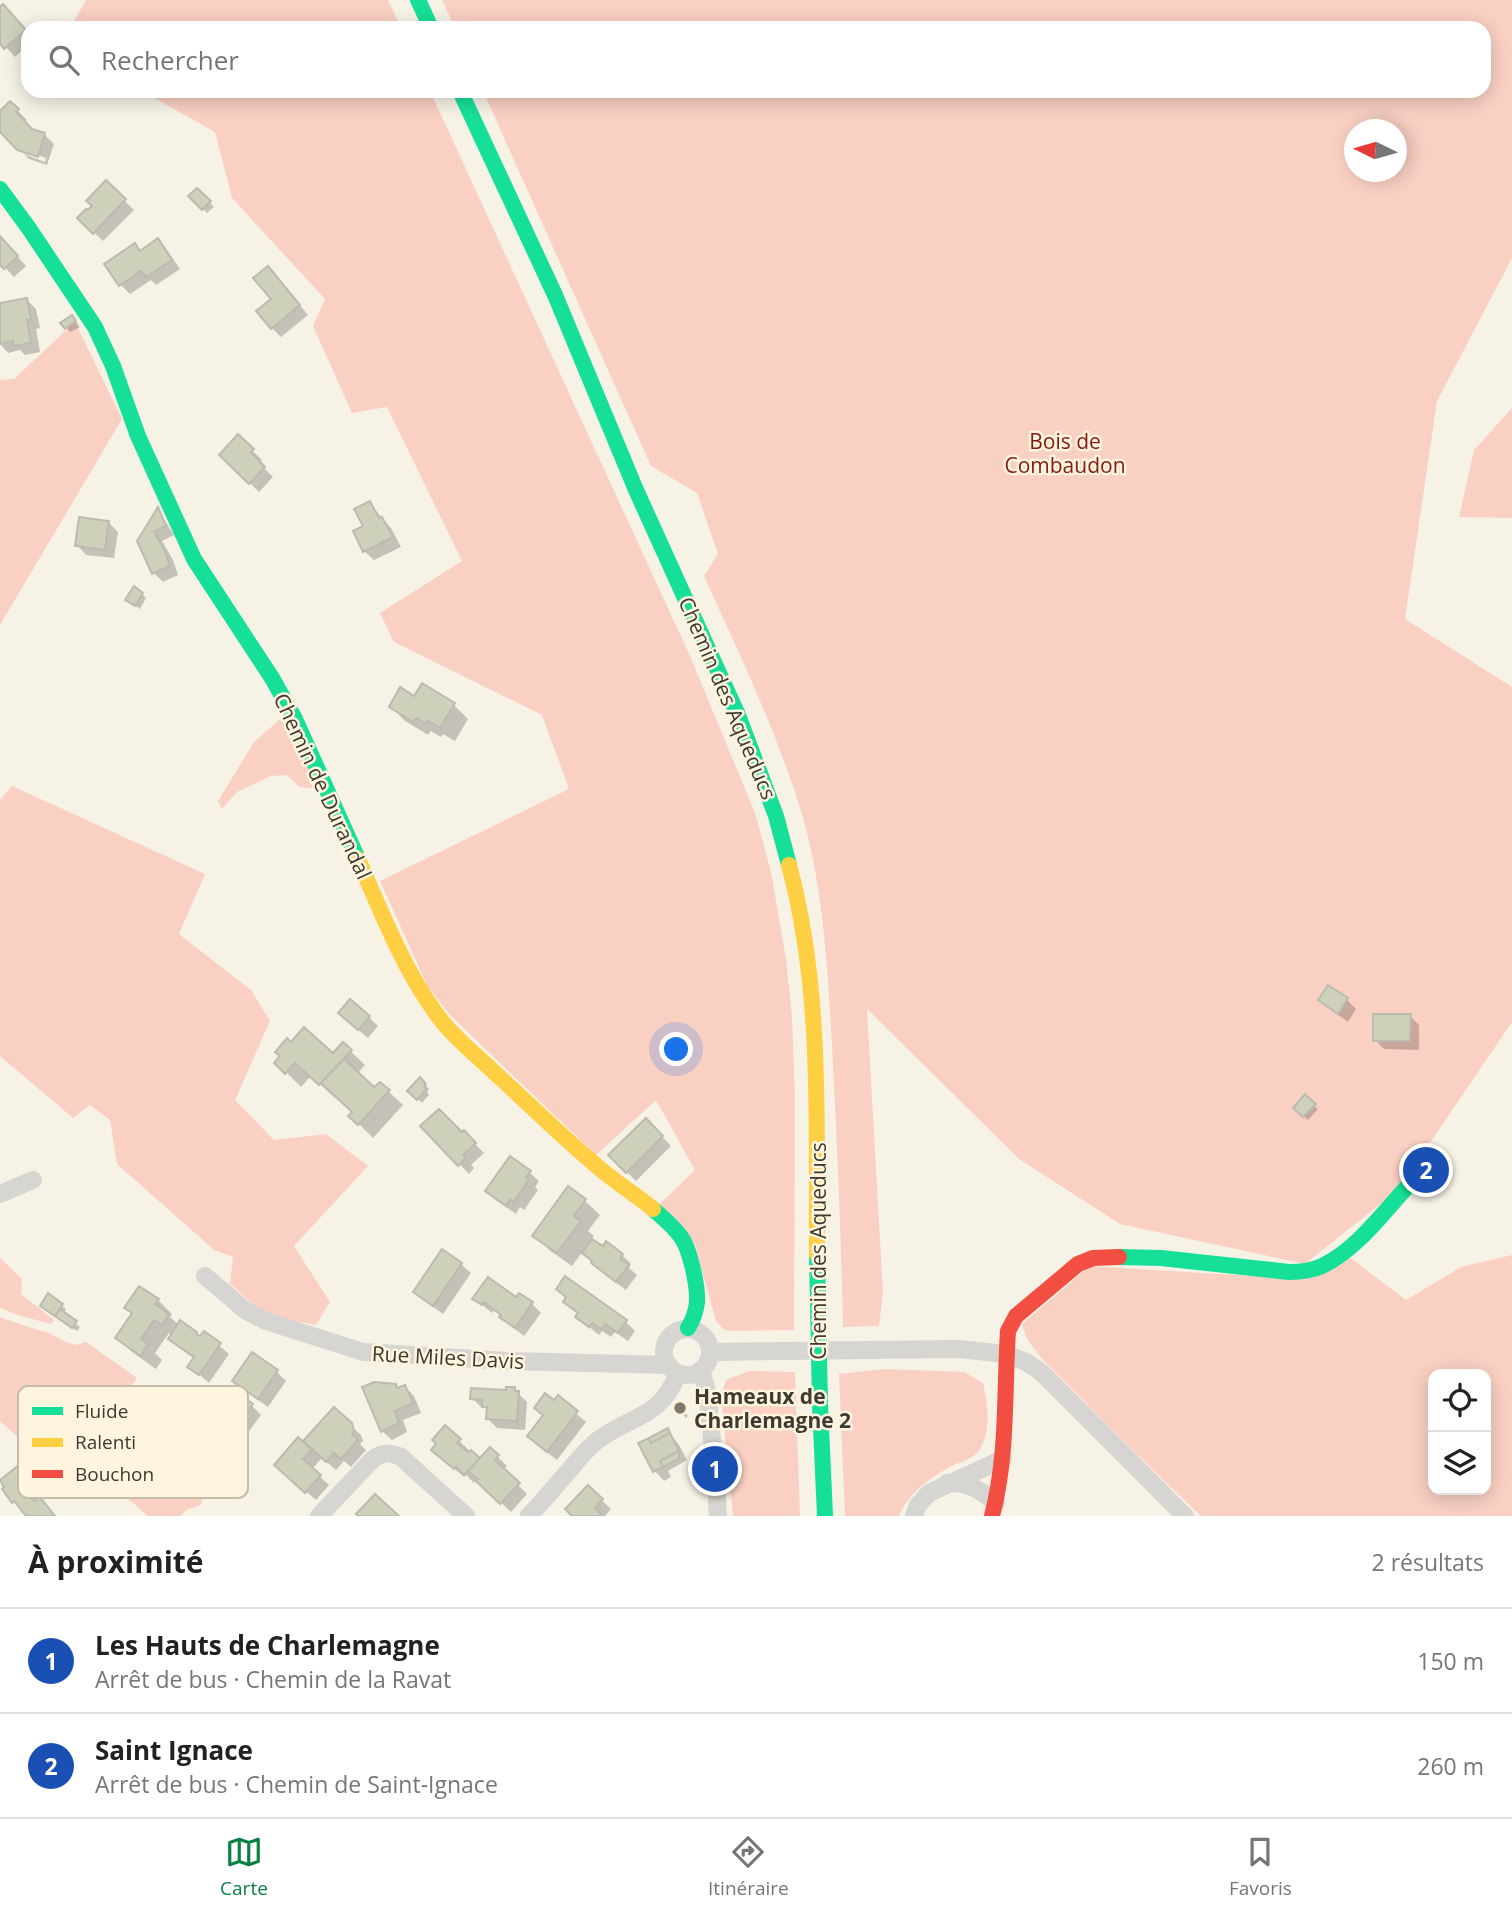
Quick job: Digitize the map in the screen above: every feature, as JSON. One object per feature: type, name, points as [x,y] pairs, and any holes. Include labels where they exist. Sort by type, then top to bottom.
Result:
[{"type":"street","points":[[418,0],[428,21]]},
{"type":"street","name":"Chemin des Aqueducs","points":[[463,98],[554,293],[647,514],[720,668],[747,733],[782,832],[802,922],[813,1015],[820,1424],[825,1516]]},
{"type":"street","name":"Chemin de Durandal","points":[[0,189],[95,327],[113,366],[138,436],[194,559],[272,678],[295,719],[395,942],[421,991],[437,1015],[471,1050],[599,1168],[671,1224],[683,1239],[692,1267],[697,1300],[694,1318],[688,1328]]},
{"type":"street","points":[[0,1194],[33,1180]]},
{"type":"street","points":[[994,1510],[1003,1459],[1008,1331],[1016,1316],[1078,1264],[1101,1257],[1133,1256],[1304,1272],[1324,1265],[1339,1253],[1407,1187]]},
{"type":"street","name":"Rue Miles Davis","points":[[205,1276],[245,1310],[266,1321],[363,1352],[673,1369]]},
{"type":"street","points":[[529,1516],[598,1440],[645,1415],[673,1387],[673,1369],[664,1351],[669,1337],[688,1328],[704,1336],[709,1343],[710,1352],[709,1359],[701,1370],[694,1374],[673,1369]]},
{"type":"street","points":[[710,1352],[959,1349],[1006,1354],[1026,1362],[1041,1373],[1185,1516]]},
{"type":"street","points":[[701,1370],[707,1391],[718,1516]]},
{"type":"street","points":[[319,1516],[373,1459],[386,1453],[401,1457],[467,1516]]},
{"type":"street","points":[[914,1516],[918,1505],[929,1493],[1003,1459]]},
{"type":"street","points":[[947,1483],[962,1483],[983,1491],[994,1510]]},
{"type":"green space","points":[[86,0],[388,0],[398,21],[74,21]]},
{"type":"green space","name":"Bois de Combaudon","points":[[442,0],[1512,0],[1512,258],[1437,401],[1405,619],[1512,687],[1512,1022],[1398,1190],[1305,1264],[1120,1224],[1019,1159],[867,1009],[883,1293],[879,1326],[843,1327],[830,1018],[815,868],[801,811],[769,721],[704,576],[718,554],[697,493],[651,466],[486,98],[1491,98],[1491,21],[452,21]]},
{"type":"green space","points":[[154,98],[433,98],[690,656],[755,813],[771,872],[786,959],[792,1017],[795,1100],[794,1330],[724,1330],[716,1321],[695,1245],[660,1204],[695,1170],[656,1100],[596,1155],[451,1016],[428,987],[380,881],[569,789],[542,715],[394,642],[380,613],[462,561],[387,407],[352,413],[313,326],[325,299],[232,198],[215,132]]},
{"type":"green space","points":[[75,322],[122,419],[0,625],[0,380],[14,379]]},
{"type":"green space","points":[[1512,408],[1512,518],[1459,517],[1474,450]]},
{"type":"green space","points":[[284,716],[319,789],[299,787],[287,775],[271,776],[237,792],[222,809],[218,801],[254,742]]},
{"type":"green space","points":[[12,786],[205,874],[179,934],[251,990],[270,1021],[235,1100],[274,1140],[326,1134],[368,1166],[294,1246],[330,1302],[316,1325],[265,1315],[230,1284],[233,1257],[214,1250],[117,1164],[110,1120],[90,1105],[73,1118],[0,1056],[0,800]]},
{"type":"green space","points":[[1512,1255],[1512,1516],[1201,1516],[1044,1360],[1030,1342],[1022,1324],[1090,1266],[1284,1278],[1349,1257],[1406,1300],[1461,1267]]},
{"type":"green space","points":[[0,1258],[22,1279],[21,1294],[54,1320],[51,1324],[0,1308]]},
{"type":"green space","points":[[0,1317],[49,1333],[66,1342],[77,1345],[86,1342],[137,1378],[131,1386],[18,1386],[18,1437],[0,1421]]},
{"type":"green space","points":[[884,1369],[964,1372],[983,1383],[987,1410],[985,1436],[976,1454],[929,1480],[909,1499],[899,1516],[845,1516],[839,1374]]},
{"type":"green space","points":[[749,1371],[795,1372],[800,1516],[733,1516],[721,1395],[726,1380]]},
{"type":"green space","points":[[128,1498],[202,1498],[201,1505],[186,1510],[181,1516],[148,1516]]},
{"type":"building","points":[[3,4],[21,24],[21,34],[4,49],[0,44],[0,7]]},
{"type":"building","points":[[10,101],[19,109],[16,112],[32,129],[45,133],[38,157],[17,150],[0,132],[0,111]]},
{"type":"building","points":[[106,180],[126,199],[93,234],[77,218],[92,206],[86,201]]},
{"type":"building","points":[[197,188],[211,201],[202,210],[188,196]]},
{"type":"building","points":[[0,236],[18,256],[4,269],[0,265]]},
{"type":"building","points":[[158,238],[172,260],[146,277],[141,271],[119,286],[104,264],[135,243],[140,251]]},
{"type":"building","points":[[268,266],[300,305],[271,329],[256,311],[271,299],[253,278]]},
{"type":"building","points":[[27,298],[31,343],[14,346],[13,341],[0,344],[0,303]]},
{"type":"building","points":[[72,315],[76,321],[65,329],[60,323]]},
{"type":"building","points":[[238,434],[254,449],[251,452],[265,467],[249,484],[219,455]]},
{"type":"building","points":[[370,501],[393,537],[363,552],[353,531],[363,526],[354,509]]},
{"type":"building","points":[[158,507],[166,526],[154,532],[170,566],[152,574],[137,541]]},
{"type":"building","points":[[79,517],[109,521],[105,550],[75,546]]},
{"type":"building","points":[[134,586],[143,593],[135,606],[125,600]]},
{"type":"building","points":[[422,683],[455,703],[440,728],[416,718],[413,722],[389,707],[400,687],[414,696]]},
{"type":"building","points":[[1328,985],[1348,998],[1338,1014],[1318,1000]]},
{"type":"building","points":[[350,999],[370,1016],[358,1030],[338,1013]]},
{"type":"building","points":[[1373,1014],[1411,1014],[1410,1041],[1373,1041]]},
{"type":"building","points":[[304,1027],[333,1053],[343,1042],[352,1050],[319,1085],[295,1063],[285,1074],[274,1063],[280,1056],[275,1052],[287,1038],[291,1042]]},
{"type":"building","points":[[344,1059],[374,1087],[380,1082],[390,1090],[358,1125],[348,1116],[352,1112],[321,1083]]},
{"type":"building","points":[[420,1077],[427,1089],[417,1100],[407,1091]]},
{"type":"building","points":[[1305,1094],[1316,1104],[1303,1117],[1293,1108]]},
{"type":"building","points":[[439,1109],[476,1143],[463,1155],[466,1158],[458,1166],[420,1126]]},
{"type":"building","points":[[646,1118],[663,1136],[626,1173],[608,1155]]},
{"type":"building","points":[[510,1156],[531,1171],[514,1202],[510,1199],[506,1206],[485,1191]]},
{"type":"building","points":[[568,1186],[586,1199],[574,1216],[581,1221],[557,1253],[532,1236]]},
{"type":"building","points":[[592,1239],[603,1246],[606,1241],[623,1254],[620,1259],[629,1265],[616,1282],[582,1253]]},
{"type":"building","points":[[442,1249],[462,1263],[433,1306],[413,1292]]},
{"type":"building","points":[[565,1276],[627,1320],[618,1333],[605,1324],[601,1329],[592,1323],[589,1327],[575,1317],[578,1313],[563,1302],[566,1297],[556,1289]]},
{"type":"building","points":[[488,1277],[516,1297],[519,1293],[533,1302],[515,1328],[484,1302],[482,1305],[472,1299]]},
{"type":"building","points":[[139,1286],[159,1299],[155,1304],[169,1314],[162,1325],[154,1320],[141,1339],[148,1344],[141,1356],[115,1338],[132,1313],[124,1308]]},
{"type":"building","points":[[48,1293],[63,1304],[55,1316],[40,1306]]},
{"type":"building","points":[[60,1309],[77,1321],[72,1328],[55,1316]]},
{"type":"building","points":[[180,1320],[197,1332],[196,1334],[200,1336],[204,1331],[221,1343],[199,1375],[187,1367],[194,1357],[168,1339]]},
{"type":"building","points":[[252,1352],[278,1370],[258,1399],[248,1392],[248,1386],[239,1386],[232,1381]]},
{"type":"building","points":[[374,1382],[396,1384],[397,1388],[405,1385],[413,1403],[395,1411],[399,1423],[381,1432],[362,1387]]},
{"type":"building","points":[[506,1387],[515,1387],[515,1391],[519,1391],[517,1421],[486,1419],[487,1407],[482,1407],[482,1400],[470,1399],[471,1388],[506,1390]]},
{"type":"building","points":[[545,1393],[554,1400],[558,1395],[578,1411],[547,1452],[527,1436],[543,1415],[534,1408]]},
{"type":"building","points":[[334,1407],[352,1423],[352,1434],[358,1440],[341,1459],[334,1453],[326,1462],[303,1441]]},
{"type":"building","points":[[445,1425],[461,1439],[457,1443],[480,1458],[464,1475],[431,1450],[436,1444],[432,1440]]},
{"type":"building","points":[[668,1428],[670,1433],[651,1443],[649,1438]]},
{"type":"building","points":[[670,1433],[679,1451],[660,1461],[663,1467],[653,1472],[638,1443],[649,1438],[651,1443]]},
{"type":"building","points":[[298,1437],[312,1450],[303,1459],[321,1475],[305,1493],[274,1465]]},
{"type":"building","points":[[490,1447],[499,1455],[495,1460],[520,1483],[500,1504],[468,1471]]},
{"type":"building","points":[[679,1451],[679,1459],[663,1467],[660,1461]]},
{"type":"building","points":[[18,1466],[18,1498],[31,1498],[34,1501],[41,1498],[55,1516],[26,1516],[14,1501],[12,1503],[2,1489],[4,1487],[0,1480]]},
{"type":"building","points":[[588,1485],[603,1499],[595,1508],[603,1516],[572,1516],[565,1509]]},
{"type":"building","points":[[375,1494],[399,1516],[358,1516],[356,1514]]},
{"type":"traffic: fast","points":[[418,0],[428,21]]},
{"type":"traffic: fast","points":[[463,98],[555,295],[636,490],[738,715],[776,816],[789,865]]},
{"type":"traffic: fast","points":[[0,189],[95,327],[113,366],[138,436],[194,559],[272,678],[295,719],[358,859]]},
{"type":"traffic: fast","points":[[1119,1257],[1161,1258],[1289,1272],[1310,1270],[1346,1251],[1368,1231],[1407,1187]]},
{"type":"traffic: fast","points":[[653,1209],[681,1237],[690,1259],[697,1302],[688,1328]]},
{"type":"traffic: fast","points":[[817,1254],[825,1516]]},
{"type":"traffic: slow","points":[[358,859],[402,957],[441,1020],[463,1044],[572,1144],[653,1209]]},
{"type":"traffic: slow","points":[[789,865],[808,961],[813,1010],[817,1107],[817,1254]]},
{"type":"traffic: jam","points":[[992,1516],[1003,1447],[1008,1331],[1016,1316],[1078,1264],[1093,1258],[1119,1257]]},
{"type":"place","name":"Saint Ignace","points":[[1426,1170]]},
{"type":"place","name":"Hameaux de Charlemagne 2","points":[[680,1408]]},
{"type":"place","name":"Les Hauts de Charlemagne","points":[[715,1469]]}]
